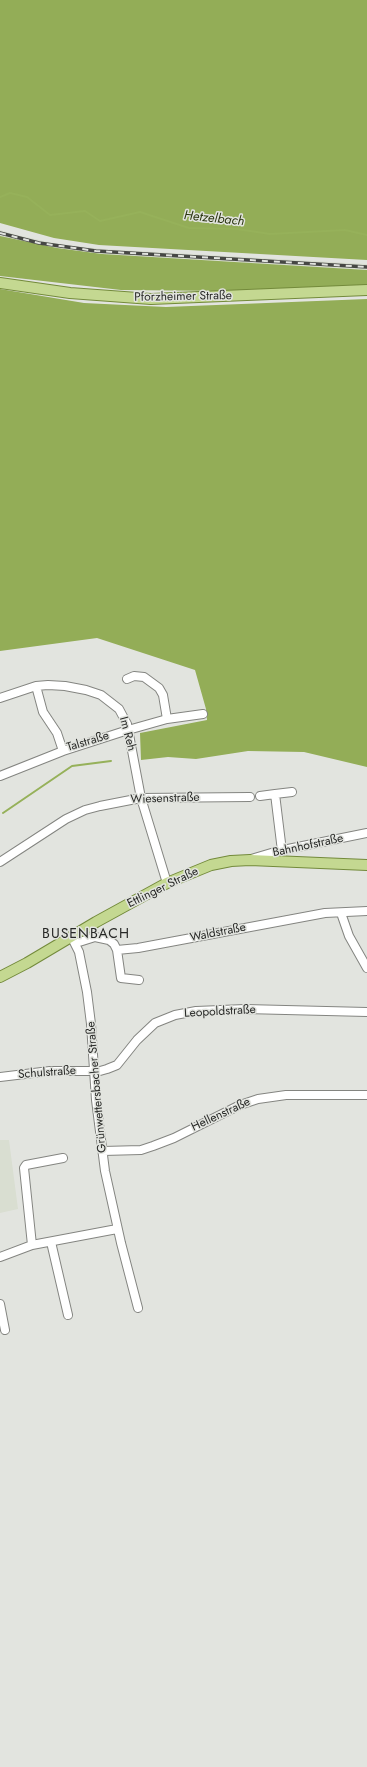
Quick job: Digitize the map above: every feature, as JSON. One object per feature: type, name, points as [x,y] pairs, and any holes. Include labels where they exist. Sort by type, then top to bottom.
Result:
[{"type":"main road","name":"Pforzheimer Straße","points":[[0,282],[70,293],[152,299],[367,290]]},
{"type":"main road","name":"Ettlinger Straße","points":[[0,977],[74,940],[167,883],[211,866],[231,861],[250,860],[367,865]]},
{"type":"street","points":[[127,679],[134,676],[144,677],[159,688],[163,695],[167,719]]},
{"type":"street","points":[[36,686],[43,712],[56,733],[62,751]]},
{"type":"street","name":"Im Reh","points":[[0,698],[36,686],[65,686],[86,690],[101,696],[119,709],[128,730],[141,798],[167,883]]},
{"type":"street","name":"Talstraße","points":[[1,773],[62,751],[128,730],[167,719],[203,714]]},
{"type":"street","points":[[260,796],[292,792]]},
{"type":"street","points":[[275,794],[282,851]]},
{"type":"street","name":"Wiesenstraße","points":[[0,862],[66,819],[85,810],[100,806],[141,798],[250,797]]},
{"type":"street","name":"Bahnhofstraße","points":[[250,860],[257,856],[367,833]]},
{"type":"street","name":"Waldstraße","points":[[117,950],[138,948],[325,913],[367,911]]},
{"type":"street","points":[[341,913],[349,936],[364,957],[367,968]]},
{"type":"street","points":[[74,940],[104,938],[114,944],[117,950],[121,978],[139,980]]},
{"type":"street","name":"Grünwettersbacher Straße","points":[[74,940],[87,992],[92,1024],[96,1100],[102,1151],[117,1228],[138,1308]]},
{"type":"street","name":"Leopoldstraße","points":[[94,1070],[108,1069],[117,1065],[146,1030],[155,1023],[175,1015],[196,1011],[245,1009],[367,1012]]},
{"type":"street","name":"Schulstraße","points":[[0,1077],[50,1070],[94,1070]]},
{"type":"street","name":"Hellenstraße","points":[[102,1151],[141,1150],[153,1146],[240,1105],[258,1099],[286,1095],[367,1095]]},
{"type":"street","points":[[32,1245],[24,1168],[26,1165],[63,1158]]},
{"type":"street","points":[[0,1257],[32,1245],[117,1228]]},
{"type":"street","points":[[51,1242],[68,1315]]},
{"type":"street","points":[[0,1304],[5,1330]]},
{"type":"shaded area","points":[[0,230],[58,244],[103,249],[367,264],[367,270],[102,254],[57,248],[0,236]]},
{"type":"shaded area","points":[[0,1140],[9,1140],[18,1209],[0,1213]]},
{"type":"green space","points":[[0,0],[367,0],[367,260],[99,245],[54,238],[0,223]]},
{"type":"green space","points":[[0,236],[57,248],[102,254],[367,270],[367,286],[227,291],[121,290],[0,276]]},
{"type":"green space","points":[[0,289],[84,303],[166,307],[367,299],[367,767],[304,752],[248,751],[196,759],[168,757],[141,760],[140,733],[207,720],[206,709],[195,670],[97,638],[0,651]]},
{"type":"waterway","name":"Hetzelbach","points":[[0,197],[10,193],[27,197],[50,215],[85,211],[100,221],[140,212],[189,228],[237,229],[270,234],[345,230],[367,235]]},
{"type":"waterway","points":[[3,813],[72,766],[111,761]]},
{"type":"railway","points":[[0,233],[39,243],[96,251],[367,267]]},
{"type":"district","name":"BUSENBACH","points":[[86,935]]}]
